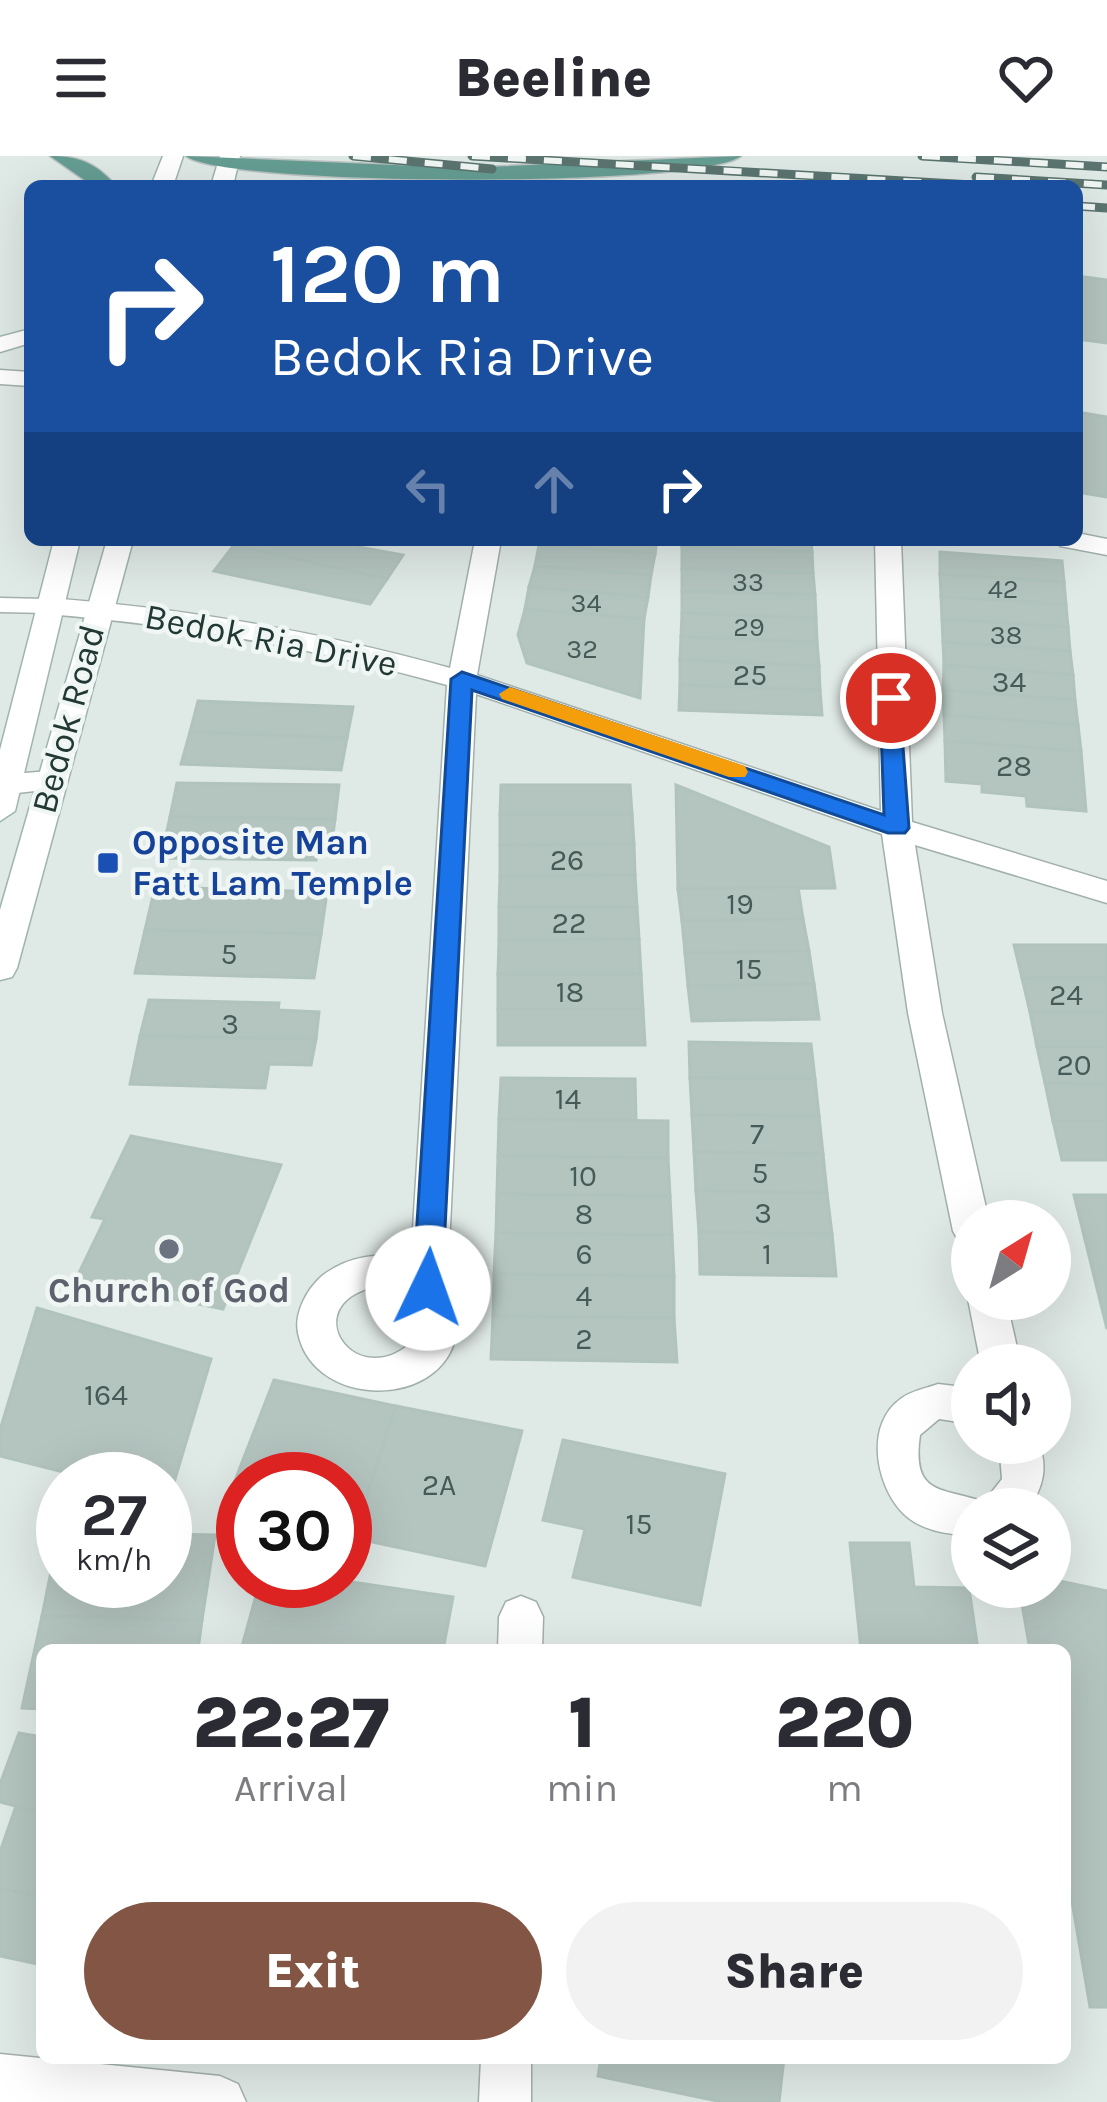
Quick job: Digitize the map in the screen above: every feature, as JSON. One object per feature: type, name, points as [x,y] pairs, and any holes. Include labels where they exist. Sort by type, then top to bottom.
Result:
[{"type":"main road","points":[[60,156],[98,180]]},
{"type":"main road","points":[[196,156],[465,176]]},
{"type":"main road","points":[[407,180],[631,168],[731,156]]},
{"type":"street","name":"Bedok Road","points":[[3,794],[65,546]]},
{"type":"street","name":"Bedok Road","points":[[0,968],[118,546]]},
{"type":"street","points":[[428,1288],[462,679],[487,546]]},
{"type":"street","points":[[888,546],[897,828],[925,1013],[965,1200]]},
{"type":"street","name":"Bedok Ria Drive","points":[[47,606],[98,608],[271,635],[462,679],[897,828],[1107,892]]},
{"type":"street","points":[[3,794],[50,782]]},
{"type":"street","points":[[951,1402],[925,1405],[901,1425],[893,1453],[902,1483],[928,1508],[951,1513]]},
{"type":"street","points":[[505,2102],[506,2064]]},
{"type":"street","points":[[0,2079],[220,2102]]},
{"type":"lane","points":[[0,605],[47,606]]},
{"type":"building","points":[[1083,277],[1107,280],[1107,343],[1083,340]]},
{"type":"building","points":[[1083,413],[1107,417],[1107,497],[1083,493]]},
{"type":"building","points":[[233,546],[238,546],[387,579],[370,604],[214,571]]},
{"type":"building","points":[[238,546],[360,546],[403,555],[387,579]]},
{"type":"building","points":[[539,546],[655,554],[651,575],[535,566]]},
{"type":"building","points":[[552,546],[656,546],[655,554]]},
{"type":"building","points":[[812,546],[812,552],[682,547]]},
{"type":"building","points":[[682,547],[812,552],[813,573],[682,569]]},
{"type":"building","points":[[940,552],[1062,561],[1064,582],[940,574]]},
{"type":"building","points":[[535,566],[651,575],[648,597],[529,587]]},
{"type":"building","points":[[682,569],[813,573],[815,595],[682,591]]},
{"type":"building","points":[[940,574],[1064,582],[1066,605],[941,596]]},
{"type":"building","points":[[529,587],[648,597],[644,619],[525,609]]},
{"type":"building","points":[[682,591],[815,595],[816,618],[682,613]]},
{"type":"building","points":[[941,596],[1066,605],[1068,627],[942,619]]},
{"type":"building","points":[[525,609],[644,619],[640,698],[527,663],[518,635]]},
{"type":"building","points":[[682,613],[816,618],[817,642],[681,637]]},
{"type":"building","points":[[942,619],[1068,627],[1070,651],[943,642]]},
{"type":"building","points":[[681,637],[817,642],[819,666],[680,660]]},
{"type":"building","points":[[943,642],[1070,651],[1073,675],[944,665]]},
{"type":"building","points":[[680,660],[819,666],[820,690],[680,685]]},
{"type":"building","points":[[944,665],[1073,675],[1075,700],[943,690]]},
{"type":"building","points":[[680,685],[820,690],[822,715],[679,710]]},
{"type":"building","points":[[943,690],[1075,700],[1078,725],[944,715]]},
{"type":"building","points":[[198,701],[353,707],[347,738],[190,732]]},
{"type":"building","points":[[944,715],[1078,725],[1081,751],[945,741]]},
{"type":"building","points":[[190,732],[347,738],[341,770],[181,764]]},
{"type":"building","points":[[945,741],[1081,751],[1086,811],[1027,806],[1026,796],[982,792],[982,784],[946,781]]},
{"type":"building","points":[[177,783],[339,785],[335,819],[170,817]]},
{"type":"building","points":[[501,785],[630,785],[632,814],[500,814]]},
{"type":"building","points":[[676,785],[829,847],[835,888],[678,889]]},
{"type":"building","points":[[500,814],[632,814],[634,844],[500,845]]},
{"type":"building","points":[[170,817],[335,819],[332,842],[318,842],[316,860],[161,858]]},
{"type":"building","points":[[634,844],[635,875],[500,876],[500,845]]},
{"type":"building","points":[[635,875],[637,907],[499,907],[500,876]]},
{"type":"building","points":[[155,887],[327,892],[321,934],[145,930]]},
{"type":"building","points":[[798,887],[803,919],[682,921],[678,889]]},
{"type":"building","points":[[499,907],[637,907],[639,939],[499,940]]},
{"type":"building","points":[[803,919],[809,951],[685,953],[682,921]]},
{"type":"building","points":[[145,930],[321,934],[314,978],[135,973]]},
{"type":"building","points":[[639,939],[641,974],[498,974],[499,940]]},
{"type":"building","points":[[1014,945],[1107,945],[1107,978],[1022,978]]},
{"type":"building","points":[[809,951],[814,984],[688,986],[685,953]]},
{"type":"building","points":[[498,974],[641,974],[643,1009],[498,1009]]},
{"type":"building","points":[[1022,978],[1107,978],[1107,1012],[1030,1012]]},
{"type":"building","points":[[814,984],[819,1019],[692,1021],[688,986]]},
{"type":"building","points":[[149,1000],[279,1003],[278,1010],[319,1012],[316,1039],[140,1036]]},
{"type":"building","points":[[498,1009],[643,1009],[645,1045],[498,1045]]},
{"type":"building","points":[[1030,1012],[1107,1012],[1107,1047],[1037,1047]]},
{"type":"building","points":[[140,1036],[316,1039],[311,1065],[269,1064],[265,1088],[130,1084]]},
{"type":"building","points":[[689,1042],[811,1044],[815,1079],[690,1078]]},
{"type":"building","points":[[1037,1047],[1107,1047],[1107,1084],[1045,1083]]},
{"type":"building","points":[[501,1078],[635,1079],[636,1120],[499,1119]]},
{"type":"building","points":[[690,1078],[815,1079],[819,1116],[692,1115]]},
{"type":"building","points":[[1045,1083],[1107,1084],[1107,1121],[1053,1121]]},
{"type":"building","points":[[692,1115],[819,1116],[823,1154],[694,1152]]},
{"type":"building","points":[[499,1119],[668,1121],[668,1158],[498,1156]]},
{"type":"building","points":[[1053,1121],[1107,1121],[1107,1160],[1062,1160]]},
{"type":"building","name":"Church of God","points":[[131,1136],[281,1165],[223,1309],[76,1279],[105,1219],[92,1217]]},
{"type":"building","points":[[694,1152],[823,1154],[827,1193],[696,1191]]},
{"type":"building","points":[[498,1156],[668,1158],[670,1196],[497,1194]]},
{"type":"building","points":[[696,1191],[827,1193],[832,1234],[699,1232]]},
{"type":"building","points":[[497,1194],[670,1196],[672,1235],[496,1233]]},
{"type":"building","points":[[1074,1195],[1107,1195],[1107,1329]]},
{"type":"building","points":[[699,1232],[832,1234],[836,1276],[700,1274]]},
{"type":"building","points":[[496,1233],[672,1235],[674,1276],[494,1274]]},
{"type":"building","points":[[494,1274],[674,1276],[674,1318],[493,1316]]},
{"type":"building","points":[[37,1308],[211,1359],[183,1452],[36,1452],[36,1465],[0,1456],[0,1430]]},
{"type":"building","points":[[493,1316],[674,1318],[677,1362],[491,1359]]},
{"type":"building","points":[[274,1380],[396,1406],[372,1480],[372,1452],[246,1452]]},
{"type":"building","points":[[396,1406],[522,1431],[485,1566],[372,1542],[372,1480]]},
{"type":"building","points":[[563,1440],[725,1474],[700,1605],[573,1577],[585,1529],[543,1520]]},
{"type":"building","points":[[192,1535],[215,1535],[202,1620],[42,1616],[44,1608],[192,1608]]},
{"type":"building","points":[[850,1543],[909,1543],[914,1587],[951,1588],[951,1608],[972,1608],[977,1644],[860,1644]]},
{"type":"building","points":[[1071,1583],[1107,1591],[1107,2007],[1090,2007],[1071,1895],[1071,1644],[1029,1644],[1023,1608],[1071,1608]]},
{"type":"building","points":[[372,1585],[453,1597],[444,1644],[243,1644],[253,1608],[372,1608]]},
{"type":"building","points":[[42,1616],[202,1620],[199,1644],[36,1644],[36,1709],[22,1708]]},
{"type":"building","points":[[19,1733],[36,1736],[36,1811],[0,1802],[0,1784]]},
{"type":"building","points":[[16,1806],[36,1811],[36,1897],[0,1888],[0,1852]]},
{"type":"building","points":[[0,1888],[36,1897],[36,1964],[0,1956]]},
{"type":"building","points":[[600,2064],[783,2064],[779,2102],[722,2102],[598,2076]]},
{"type":"railway","points":[[353,156],[492,169]]},
{"type":"railway","points":[[472,156],[886,180]]},
{"type":"railway","points":[[922,156],[1107,167]]},
{"type":"railway","points":[[976,177],[1025,180]]},
{"type":"railway","points":[[1083,184],[1107,185]]},
{"type":"railway","points":[[1083,206],[1107,208]]},
{"type":"slow traffic","points":[[510,694],[737,772]]},
{"type":"place","name":"Opposite Man Fatt Lam Temple","points":[[108,863]]},
{"type":"place","name":"Church of God","points":[[169,1249]]},
{"type":"route","points":[[428,1288],[462,679],[897,828],[891,698]]}]
